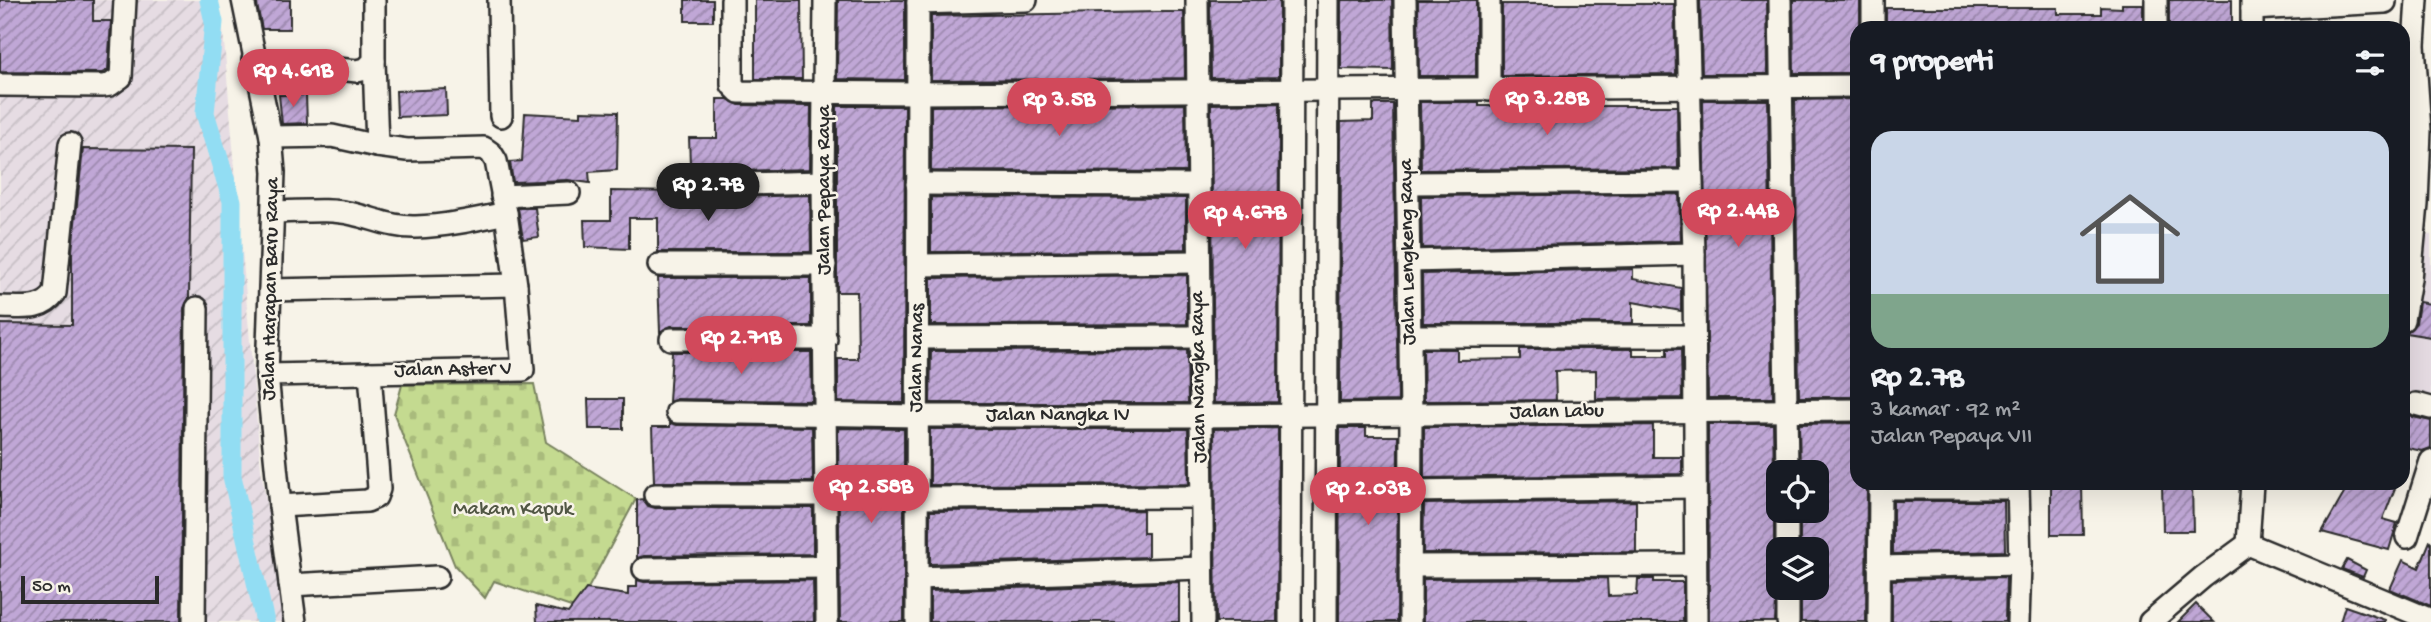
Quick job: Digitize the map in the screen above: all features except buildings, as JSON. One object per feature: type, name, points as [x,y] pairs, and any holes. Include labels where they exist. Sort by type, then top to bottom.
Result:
[{"type":"street","points":[[0,85],[103,86],[117,82],[121,77],[125,0]]},
{"type":"street","name":"Jalan Harapan Baru Raya","points":[[243,0],[253,60],[271,137],[274,173],[267,375],[279,506],[295,622]]},
{"type":"street","points":[[374,0],[377,146]]},
{"type":"street","points":[[499,0],[501,116]]},
{"type":"street","points":[[732,0],[732,85],[739,92],[1850,86]]},
{"type":"street","name":"Jalan Pepaya Raya","points":[[825,0],[823,182],[827,622]]},
{"type":"street","points":[[918,1],[1026,0]]},
{"type":"street","name":"Jalan Nangka Raya","points":[[1197,0],[1203,622]]},
{"type":"street","points":[[1290,622],[1292,0]]},
{"type":"street","points":[[1326,622],[1328,0]]},
{"type":"street","name":"Jalan Lengkeng Raya","points":[[1405,0],[1411,415],[1410,622]]},
{"type":"street","points":[[1489,0],[1489,90]]},
{"type":"street","points":[[1687,0],[1694,254],[1696,622]]},
{"type":"street","points":[[1780,0],[1787,460]]},
{"type":"street","points":[[1872,21],[1873,0]]},
{"type":"street","points":[[2156,0],[2156,21]]},
{"type":"street","points":[[2410,279],[2420,131],[2414,45],[2417,0]]},
{"type":"street","name":"Jalan Nanas","points":[[918,1],[918,622]]},
{"type":"street","points":[[2252,12],[2385,2]]},
{"type":"street","points":[[253,60],[357,71],[366,69],[374,61]]},
{"type":"street","name":"Jalan Aster V","points":[[267,375],[523,370],[516,285],[496,161],[491,153],[484,148],[407,150],[332,136],[271,137]]},
{"type":"street","points":[[0,307],[41,307],[55,293],[70,144]]},
{"type":"street","points":[[1409,183],[1691,181]]},
{"type":"street","points":[[696,185],[823,182]]},
{"type":"street","points":[[918,184],[1198,185]]},
{"type":"street","points":[[273,212],[326,211],[352,214],[388,225],[415,228],[454,223],[504,205],[569,192]]},
{"type":"street","points":[[1409,261],[1694,254]]},
{"type":"street","points":[[919,265],[1199,262]]},
{"type":"street","points":[[659,265],[825,265]]},
{"type":"street","points":[[270,290],[516,285]]},
{"type":"street","points":[[194,622],[197,309]]},
{"type":"street","points":[[1410,336],[1693,336]]},
{"type":"street","points":[[918,338],[1200,337]]},
{"type":"street","points":[[671,339],[825,339]]},
{"type":"street","points":[[279,506],[367,501],[376,497],[379,489],[370,373]]},
{"type":"street","name":"Jalan Labu","points":[[1290,416],[1850,410]]},
{"type":"street","name":"Jalan Nangka IV","points":[[677,412],[917,416],[1290,416]]},
{"type":"street","points":[[2407,537],[2431,461]]},
{"type":"street","points":[[1410,491],[1695,487]]},
{"type":"street","points":[[1879,622],[1880,490]]},
{"type":"street","points":[[2018,490],[2018,622]]},
{"type":"street","points":[[2250,546],[2252,490]]},
{"type":"street","points":[[655,495],[826,495]]},
{"type":"street","points":[[918,498],[1202,497]]},
{"type":"street","points":[[2250,546],[2311,568],[2431,620]]},
{"type":"street","points":[[2150,622],[2203,577],[2250,546]]},
{"type":"street","points":[[1879,567],[2020,564]]},
{"type":"street","points":[[1410,566],[1695,565]]},
{"type":"street","points":[[644,569],[827,567]]},
{"type":"street","points":[[918,578],[1202,568]]},
{"type":"street","points":[[290,585],[437,577]]},
{"type":"street","points":[[1788,600],[1788,622]]},
{"type":"shaded area","points":[[0,0],[213,0],[222,19],[261,469],[285,622],[0,622]]},
{"type":"shaded area","points":[[2410,232],[2431,235],[2431,412],[2410,406]]},
{"type":"green space","name":"Makam Kapuk","points":[[534,384],[546,442],[636,499],[577,609],[494,581],[485,598],[455,566],[394,414],[402,385]]},
{"type":"waterway","points":[[209,0],[214,22],[205,113],[232,201],[232,476],[265,622]]}]
